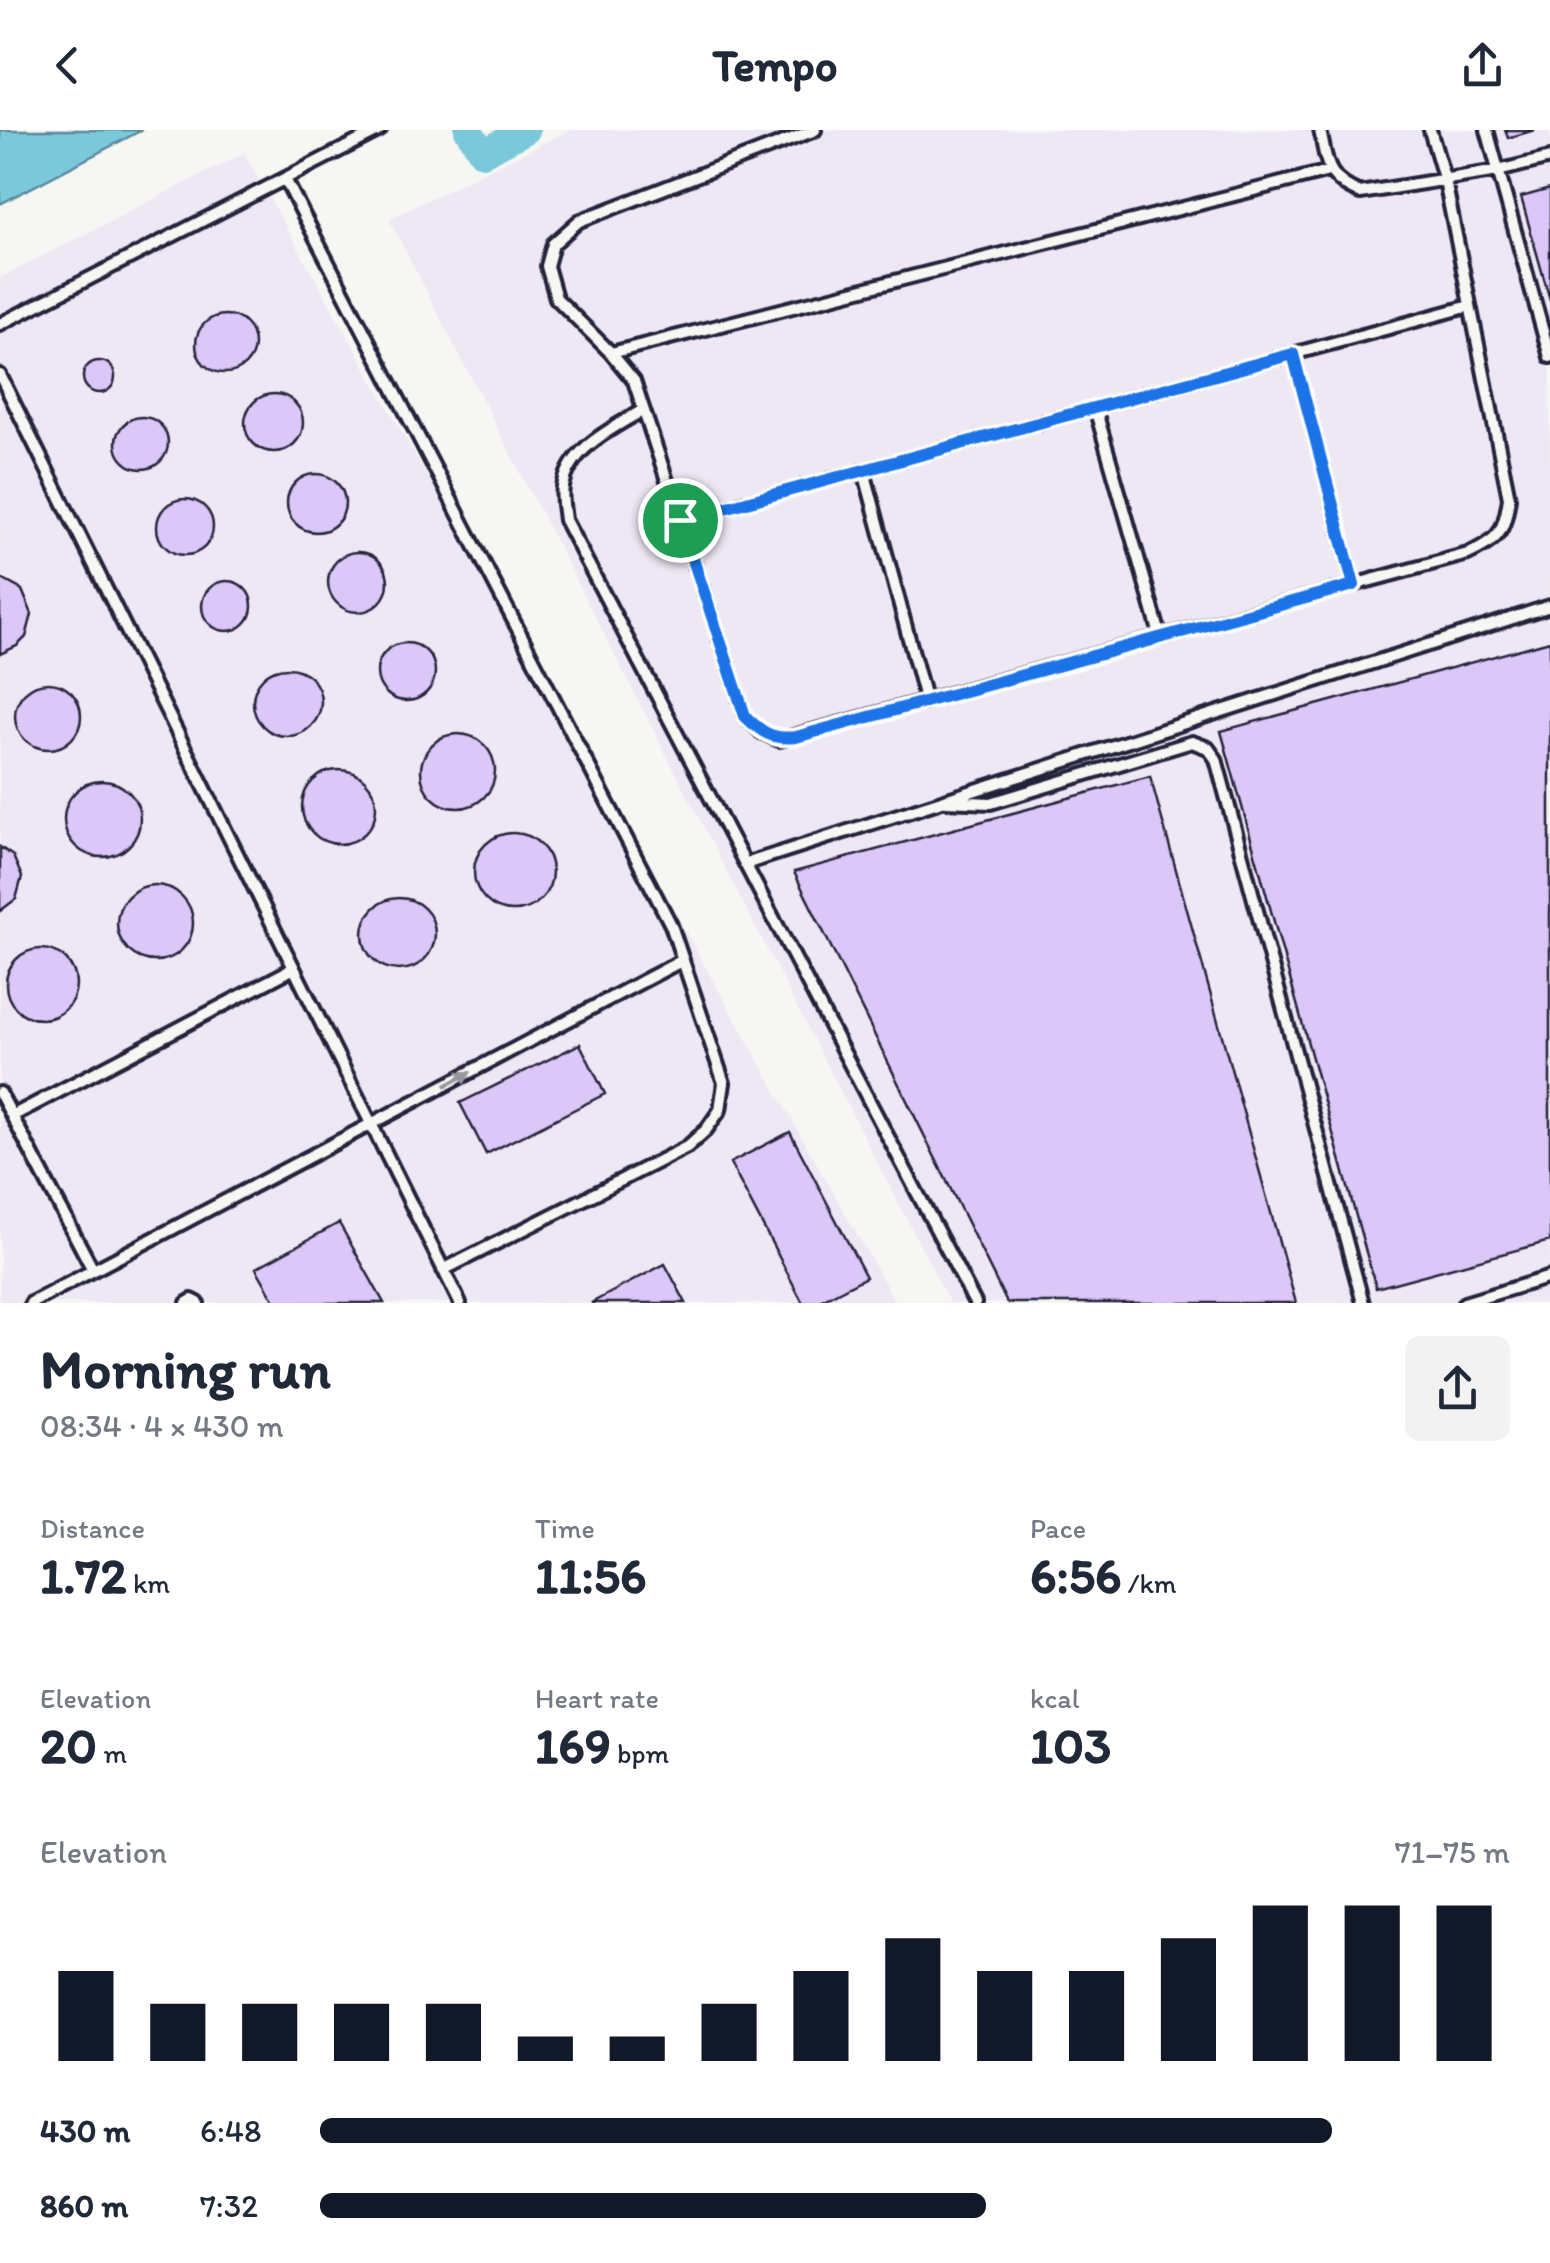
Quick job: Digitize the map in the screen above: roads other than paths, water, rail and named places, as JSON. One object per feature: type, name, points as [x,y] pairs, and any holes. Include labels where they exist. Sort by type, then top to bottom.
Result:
[{"type":"lane","points":[[0,324],[380,130]]},
{"type":"lane","points":[[815,130],[579,221],[553,244],[546,266],[556,298],[634,381],[745,716],[760,732],[778,740],[1468,554],[1492,542],[1505,525],[1509,498],[1445,181],[1430,130]]},
{"type":"lane","points":[[1320,130],[1329,171],[1343,186],[1360,193],[1498,172],[1550,158]]},
{"type":"lane","points":[[1486,130],[1550,358]]},
{"type":"lane","points":[[611,353],[1329,171]]},
{"type":"lane","points":[[284,179],[671,925],[724,1083],[720,1110],[687,1147],[444,1270]]},
{"type":"lane","points":[[680,520],[1470,306]]},
{"type":"lane","points":[[1293,354],[1354,585]]},
{"type":"lane","points":[[0,375],[460,1303]]},
{"type":"lane","points":[[1095,408],[1160,638]]},
{"type":"lane","points":[[643,410],[590,442],[570,468],[562,488],[565,520],[975,1303]]},
{"type":"lane","points":[[864,471],[926,702]]},
{"type":"lane","points":[[745,864],[1550,606]]},
{"type":"lane","points":[[946,801],[992,803],[1192,742],[1208,748],[1216,759],[1363,1303]]},
{"type":"lane","points":[[31,1303],[683,960]]},
{"type":"lane","points":[[12,1116],[294,968]]},
{"type":"lane","points":[[0,1093],[93,1270]]},
{"type":"lane","points":[[1464,1303],[1550,1277]]},
{"type":"lane","points":[[187,1303],[198,1303]]},
{"type":"water","points":[[0,130],[142,130],[0,204]]},
{"type":"waterway","points":[[468,130],[483,153],[526,130]]}]
